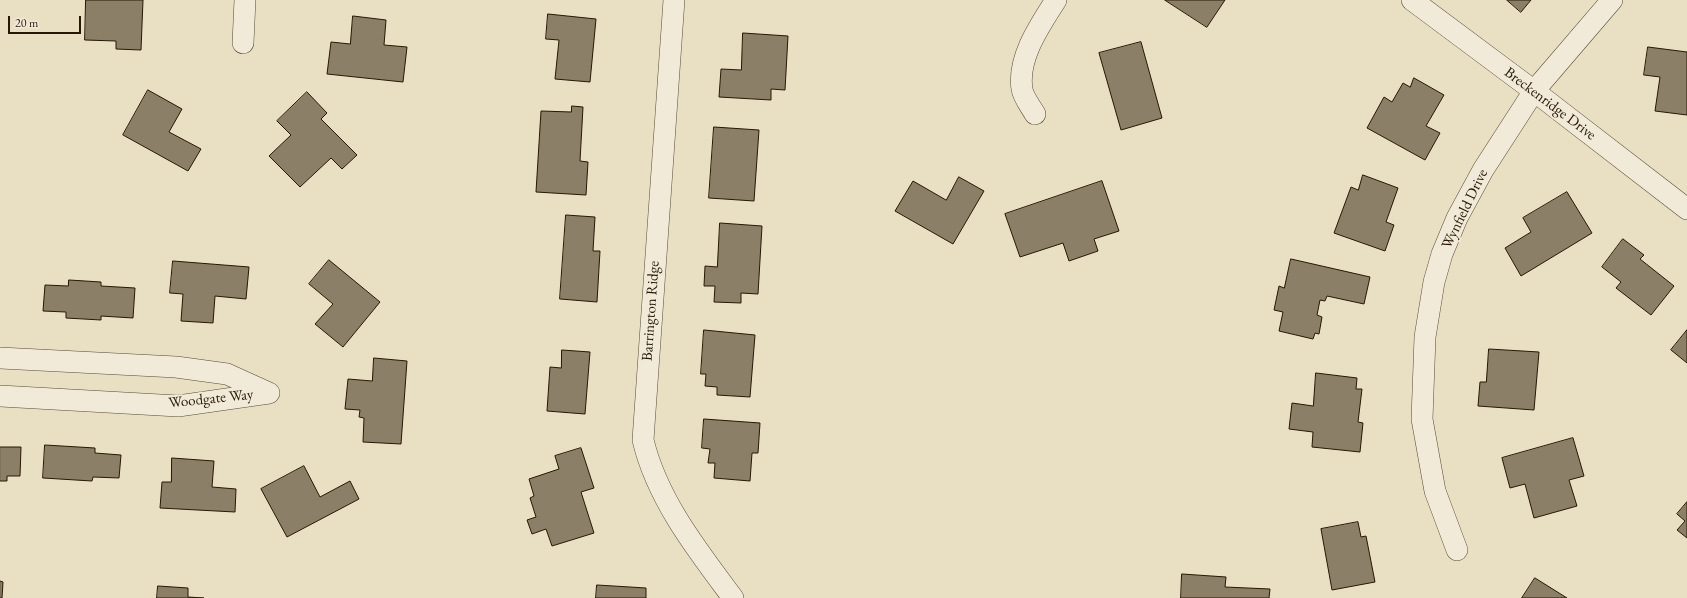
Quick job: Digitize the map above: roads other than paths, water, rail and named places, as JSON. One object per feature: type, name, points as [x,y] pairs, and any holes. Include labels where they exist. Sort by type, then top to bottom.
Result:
[{"type":"street","points":[[243,43],[245,0]]},
{"type":"street","name":"Barrington Ridge","points":[[674,0],[643,440],[646,454],[664,499],[733,598]]},
{"type":"street","points":[[1035,114],[1022,90],[1022,65],[1037,32],[1056,0]]},
{"type":"street","name":"Breckenridge Drive","points":[[1412,0],[1534,91],[1687,209]]},
{"type":"street","name":"Wynfield Drive","points":[[1457,550],[1435,491],[1422,419],[1425,337],[1434,282],[1442,254],[1457,218],[1483,170],[1534,91],[1612,0]]},
{"type":"street","name":"Woodgate Way","points":[[0,358],[176,367],[227,374],[269,393],[178,406],[0,396]]}]
